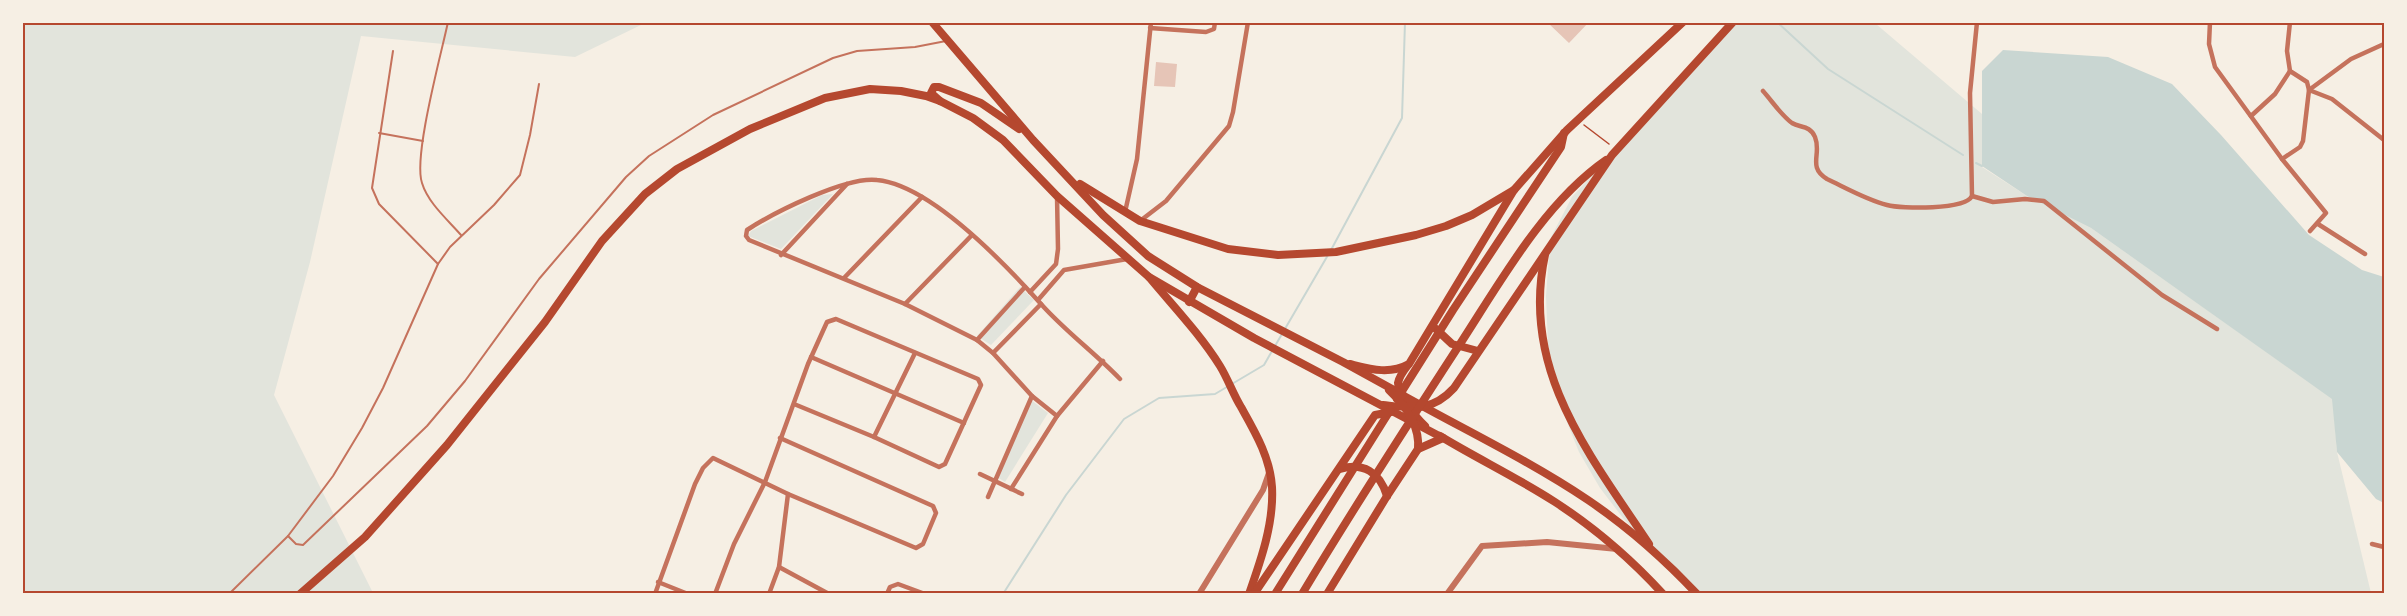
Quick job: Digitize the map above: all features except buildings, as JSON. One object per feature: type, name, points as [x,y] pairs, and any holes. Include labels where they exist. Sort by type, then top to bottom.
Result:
[{"type":"main road","points":[[932,22],[1064,172],[1133,244],[1165,268],[1437,413],[1562,484],[1611,516],[1653,550],[1697,594]]},
{"type":"main road","points":[[1418,449],[1418,436],[1399,388],[1399,379],[1514,190],[1564,133],[1683,22]]},
{"type":"main road","points":[[1254,594],[1375,415],[1424,407],[1443,400],[1454,388],[1546,250],[1615,153],[1733,22]]},
{"type":"main road","points":[[940,101],[932,94],[931,90],[934,87],[981,103],[1034,140]]},
{"type":"main road","points":[[300,594],[365,537],[447,445],[546,322],[602,241],[645,194],[665,177],[705,152],[750,129],[838,94],[884,89],[916,94],[940,101],[973,118],[1003,140],[1057,196],[1149,277],[1189,302],[1443,438],[1554,502],[1618,549],[1663,594]]},
{"type":"main road","points":[[1275,594],[1453,310],[1561,147],[1564,133]]},
{"type":"main road","points":[[1302,594],[1359,500],[1539,228],[1582,178],[1615,153]]},
{"type":"main road","points":[[1064,172],[1093,194],[1140,221],[1228,249],[1258,254],[1296,255],[1336,252],[1446,226],[1472,215],[1514,190]]},
{"type":"main road","points":[[1546,250],[1540,287],[1541,320],[1547,360],[1553,380],[1568,417],[1592,458],[1653,550]]},
{"type":"main road","points":[[1149,277],[1204,343],[1230,384],[1255,430],[1270,469],[1272,507],[1266,539],[1249,594]]},
{"type":"main road","points":[[1189,302],[1197,287]]},
{"type":"main road","points":[[1434,322],[1436,329],[1447,341],[1461,348],[1478,351]]},
{"type":"main road","points":[[1343,362],[1380,370],[1400,369],[1409,364]]},
{"type":"main road","points":[[1376,380],[1429,429],[1443,438]]},
{"type":"main road","points":[[1365,397],[1382,404],[1437,413]]},
{"type":"main road","points":[[1327,594],[1386,496],[1418,449],[1443,438]]},
{"type":"main road","points":[[1340,469],[1352,465],[1366,468],[1378,477],[1386,496]]},
{"type":"street","points":[[1125,212],[1137,159],[1150,25],[1206,32],[1214,29],[1215,22]]},
{"type":"street","points":[[1140,221],[1166,201],[1228,126],[1233,112],[1248,22]]},
{"type":"street","points":[[1763,91],[1790,122],[1803,126],[1814,134],[1817,143],[1816,168],[1819,174],[1827,179],[1892,206],[1947,206],[1969,201],[1972,196],[1970,93],[1977,22]]},
{"type":"street","points":[[2211,22],[2209,44],[2212,61],[2282,159],[2326,213],[2310,231]]},
{"type":"street","points":[[2251,116],[2275,94],[2290,71],[2286,51],[2290,22]]},
{"type":"street","points":[[2309,90],[2351,59],[2385,45]]},
{"type":"street","points":[[2282,159],[2300,147],[2303,141],[2309,90],[2307,82],[2290,71]]},
{"type":"street","points":[[2309,90],[2332,99],[2385,140]]},
{"type":"street","points":[[1057,416],[1032,396],[993,353],[977,340],[905,304],[781,255],[747,239],[747,230],[819,194],[848,183],[878,180],[922,197],[972,235],[1120,379]]},
{"type":"street","points":[[781,255],[848,183]]},
{"type":"street","points":[[1030,292],[1056,264],[1057,196]]},
{"type":"street","points":[[1972,196],[1992,202],[2025,199],[2044,201],[2162,295],[2217,329]]},
{"type":"street","points":[[844,278],[922,197]]},
{"type":"street","points":[[2318,224],[2366,254]]},
{"type":"street","points":[[905,304],[972,235]]},
{"type":"street","points":[[993,353],[1040,302],[1064,270],[1127,259]]},
{"type":"street","points":[[1056,264],[1064,270]]},
{"type":"street","points":[[977,340],[1025,287]]},
{"type":"street","points":[[715,594],[734,544],[765,482],[780,438],[825,324],[836,319],[981,382],[945,464],[939,467],[794,404]]},
{"type":"street","points":[[874,437],[915,353]]},
{"type":"street","points":[[811,357],[964,423]]},
{"type":"street","points":[[1011,489],[1057,416],[1103,362]]},
{"type":"street","points":[[988,497],[1032,396]]},
{"type":"street","points":[[655,594],[695,484],[710,458],[715,458],[788,494],[916,548],[923,544],[936,513],[931,505],[780,438]]},
{"type":"street","points":[[1199,594],[1263,490],[1270,469]]},
{"type":"street","points":[[980,474],[1022,494]]},
{"type":"street","points":[[769,594],[779,567],[788,494]]},
{"type":"street","points":[[1447,594],[1482,546],[1547,542],[1618,549]]},
{"type":"street","points":[[2372,544],[2385,547]]},
{"type":"street","points":[[779,567],[821,592],[829,594]]},
{"type":"street","points":[[658,582],[688,594]]},
{"type":"street","points":[[887,594],[890,587],[898,584],[925,594]]},
{"type":"lane","points":[[447,22],[423,141],[421,181],[430,198],[461,235]]},
{"type":"lane","points":[[288,537],[296,544],[303,545],[427,426],[465,381],[538,279],[612,192],[650,156],[713,115],[833,58],[857,51],[948,41]]},
{"type":"lane","points":[[393,51],[372,188],[375,198],[438,264]]},
{"type":"lane","points":[[229,594],[288,537],[333,476],[383,388],[438,264],[461,235],[494,206],[519,175],[530,135],[539,84]]},
{"type":"lane","points":[[379,133],[423,141]]},
{"type":"path","points":[[1578,120],[1615,153]]},
{"type":"shaded area","points":[[22,23],[645,23],[575,57],[361,36],[310,262],[274,395],[373,593],[23,593]]},
{"type":"shaded area","points":[[1732,23],[1876,23],[1982,114],[1982,167],[2027,196],[2091,228],[2333,399],[2337,452],[2371,593],[1692,593],[1623,518],[1600,488],[1579,452],[1565,417],[1548,346],[1546,296],[1551,237],[1572,197]]},
{"type":"shaded area","points":[[2003,50],[2108,57],[2172,84],[2221,135],[2309,235],[2362,270],[2384,277],[2384,503],[2376,499],[2337,452],[2332,399],[2091,228],[2027,196],[1982,166],[1982,71]]},
{"type":"shaded area","points":[[833,194],[781,249],[748,236],[751,231],[822,195]]},
{"type":"shaded area","points":[[1020,287],[1034,300],[991,345],[977,336]]},
{"type":"shaded area","points":[[1031,400],[1048,413],[1005,482],[997,477]]},
{"type":"waterway","points":[[1331,250],[1402,118],[1405,22]]},
{"type":"waterway","points":[[1777,22],[1828,69],[1963,155]]},
{"type":"waterway","points":[[1976,163],[1982,166]]},
{"type":"waterway","points":[[1275,346],[1328,255]]},
{"type":"waterway","points":[[1003,594],[1066,495],[1124,419],[1159,398],[1215,394],[1264,365],[1272,351]]}]
